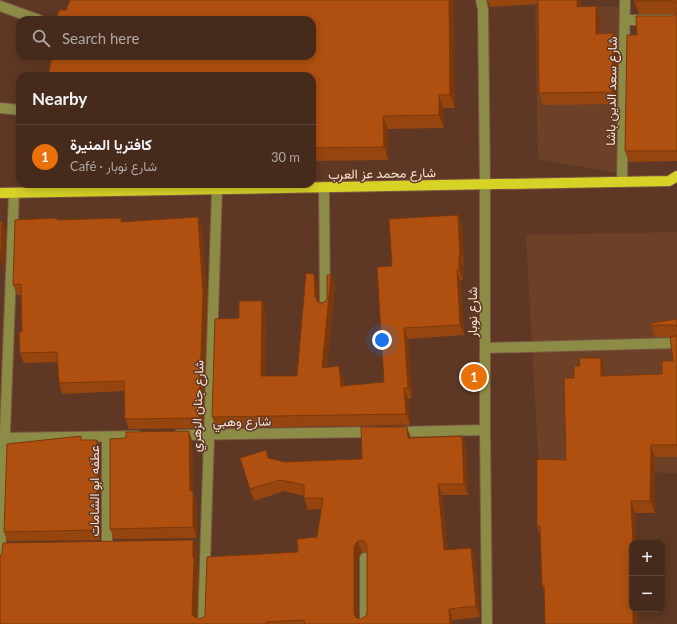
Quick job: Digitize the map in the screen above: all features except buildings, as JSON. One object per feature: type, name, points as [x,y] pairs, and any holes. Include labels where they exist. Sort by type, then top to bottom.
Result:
[{"type":"main road","name":"شارع محمد عز العرب","points":[[316,187],[674,181]]},
{"type":"main road","name":"شارع محمد عز العرب","points":[[0,193],[270,188]]},
{"type":"street","name":"شارع نوبار","points":[[481,0],[483,10],[485,184],[485,430],[488,624]]},
{"type":"street","name":"شارع سعد الدين باشا","points":[[622,182],[625,0]]},
{"type":"street","points":[[0,6],[28,16]]},
{"type":"street","points":[[625,20],[677,20]]},
{"type":"street","points":[[0,108],[16,110]]},
{"type":"street","points":[[324,187],[325,307]]},
{"type":"street","name":"شارع جنان الزهري","points":[[203,624],[202,545],[209,435],[217,189]]},
{"type":"street","points":[[0,563],[3,548],[2,438],[14,193]]},
{"type":"street","points":[[485,348],[677,343]]},
{"type":"street","name":"شارع وهبي","points":[[170,436],[485,430]]},
{"type":"street","name":"عطفه ابو الشامات","points":[[107,436],[107,546]]},
{"type":"street","points":[[2,438],[146,436]]},
{"type":"street","points":[[365,558],[365,624]]},
{"type":"shaded area","points":[[535,6],[630,7],[619,173],[538,159]]},
{"type":"shaded area","points":[[677,232],[677,473],[539,470],[526,235]]},
{"type":"place","name":"كافتريا المنيرة","points":[[474,377]]}]
